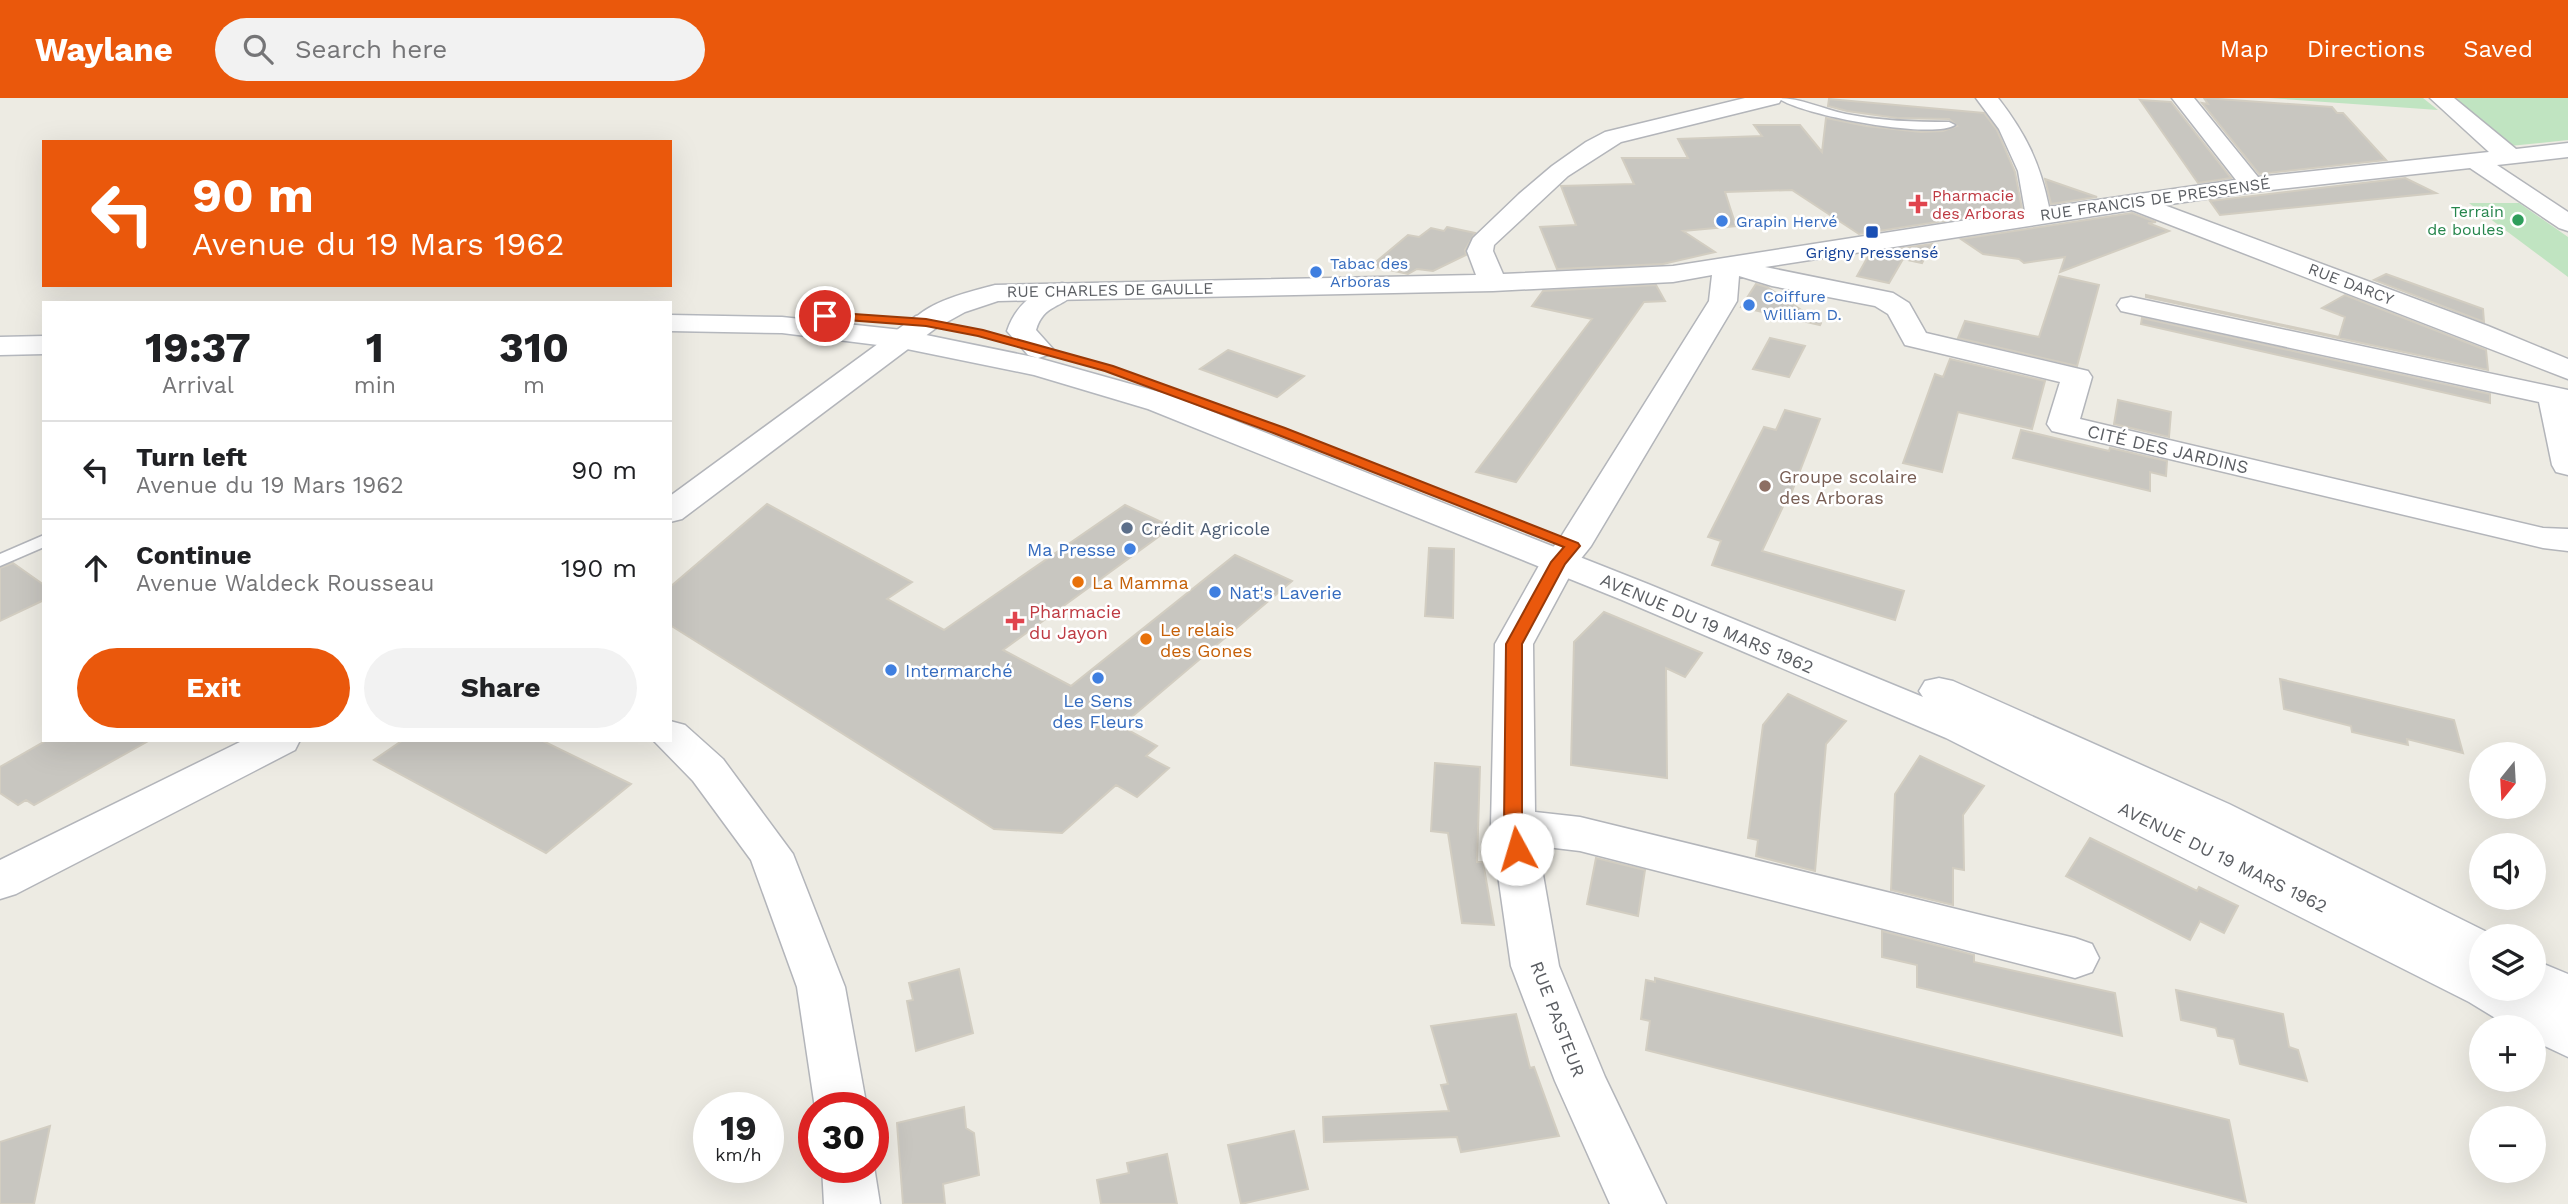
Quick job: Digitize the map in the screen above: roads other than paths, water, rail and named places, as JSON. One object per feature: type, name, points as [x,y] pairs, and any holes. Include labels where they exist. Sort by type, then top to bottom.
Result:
[{"type":"street","points":[[1493,283],[1480,251],[1482,243],[1549,181],[1593,146],[1613,136],[1771,98]]},
{"type":"street","points":[[1987,98],[2010,128],[2030,171],[2038,216]]},
{"type":"street","points":[[2183,98],[2252,184]]},
{"type":"street","points":[[2441,98],[2501,150],[2514,157]]},
{"type":"street","name":"RUE FRANCIS DE PRESSENSÉ","points":[[1493,283],[1673,274],[2252,184],[2568,150]]},
{"type":"street","points":[[2475,161],[2568,223]]},
{"type":"street","name":"RUE DARCY","points":[[2133,202],[2478,332],[2568,370]]},
{"type":"street","name":"CITÉ DES JARDINS","points":[[1727,264],[1773,278],[1883,299],[1899,309],[1914,339],[2077,377],[2063,424],[2543,538],[2568,540]]},
{"type":"street","name":"RUE PASTEUR","points":[[1638,1204],[1581,1081],[1535,966],[1513,826],[1514,644],[1566,554],[1723,301],[1727,264]]},
{"type":"street","name":"RUE CHARLES DE GAULLE","points":[[672,511],[914,331],[955,306],[995,293],[1493,283]]},
{"type":"street","points":[[1038,349],[1021,331],[1024,320],[1039,301],[1062,291]]},
{"type":"street","points":[[2131,305],[2561,398],[2568,465]]},
{"type":"street","points":[[672,315],[780,314],[914,331]]},
{"type":"street","points":[[672,323],[914,331]]},
{"type":"street","name":"AVENUE DU 19 MARS 1962","points":[[914,331],[1159,402],[2022,726],[2237,828],[2469,945]]},
{"type":"street","name":"AVENUE DU 19 MARS 1962","points":[[914,331],[979,333],[1177,391],[1566,554],[1960,729],[2469,980]]},
{"type":"street","points":[[0,335],[42,335]]},
{"type":"street","points":[[0,346],[42,345]]},
{"type":"street","points":[[672,737],[708,770],[771,854],[821,987],[838,1092]]},
{"type":"street","points":[[0,881],[276,742]]},
{"type":"street","points":[[1513,826],[1580,835],[2075,958]]},
{"type":"street","points":[[2546,986],[2568,998]]},
{"type":"street","points":[[2508,1001],[2568,1035]]},
{"type":"street","points":[[850,1183],[852,1204]]},
{"type":"lane","points":[[1783,98],[1815,111],[1902,126],[1949,125]]},
{"type":"lane","points":[[0,561],[42,541]]},
{"type":"place","name":"Pharmacie des Arboras","points":[[1918,204]]},
{"type":"place","name":"Terrain de boules","points":[[2518,220]]},
{"type":"place","name":"Grapin Hervé","points":[[1722,221]]},
{"type":"place","name":"Grigny Pressensé","points":[[1872,232]]},
{"type":"place","name":"Tabac des Arboras","points":[[1316,272]]},
{"type":"place","name":"Coiffure William D.","points":[[1749,305]]},
{"type":"place","name":"Groupe scolaire des Arboras","points":[[1765,486]]},
{"type":"place","name":"Crédit Agricole","points":[[1127,528]]},
{"type":"place","name":"Ma Presse","points":[[1130,549]]},
{"type":"place","name":"La Mamma","points":[[1078,582]]},
{"type":"place","name":"Nat's Laverie","points":[[1215,592]]},
{"type":"place","name":"Pharmacie du Jayon","points":[[1015,621]]},
{"type":"place","name":"Le relais des Gones","points":[[1146,639]]},
{"type":"place","name":"Intermarché","points":[[891,670]]},
{"type":"place","name":"Le Sens des Fleurs","points":[[1098,678]]}]
